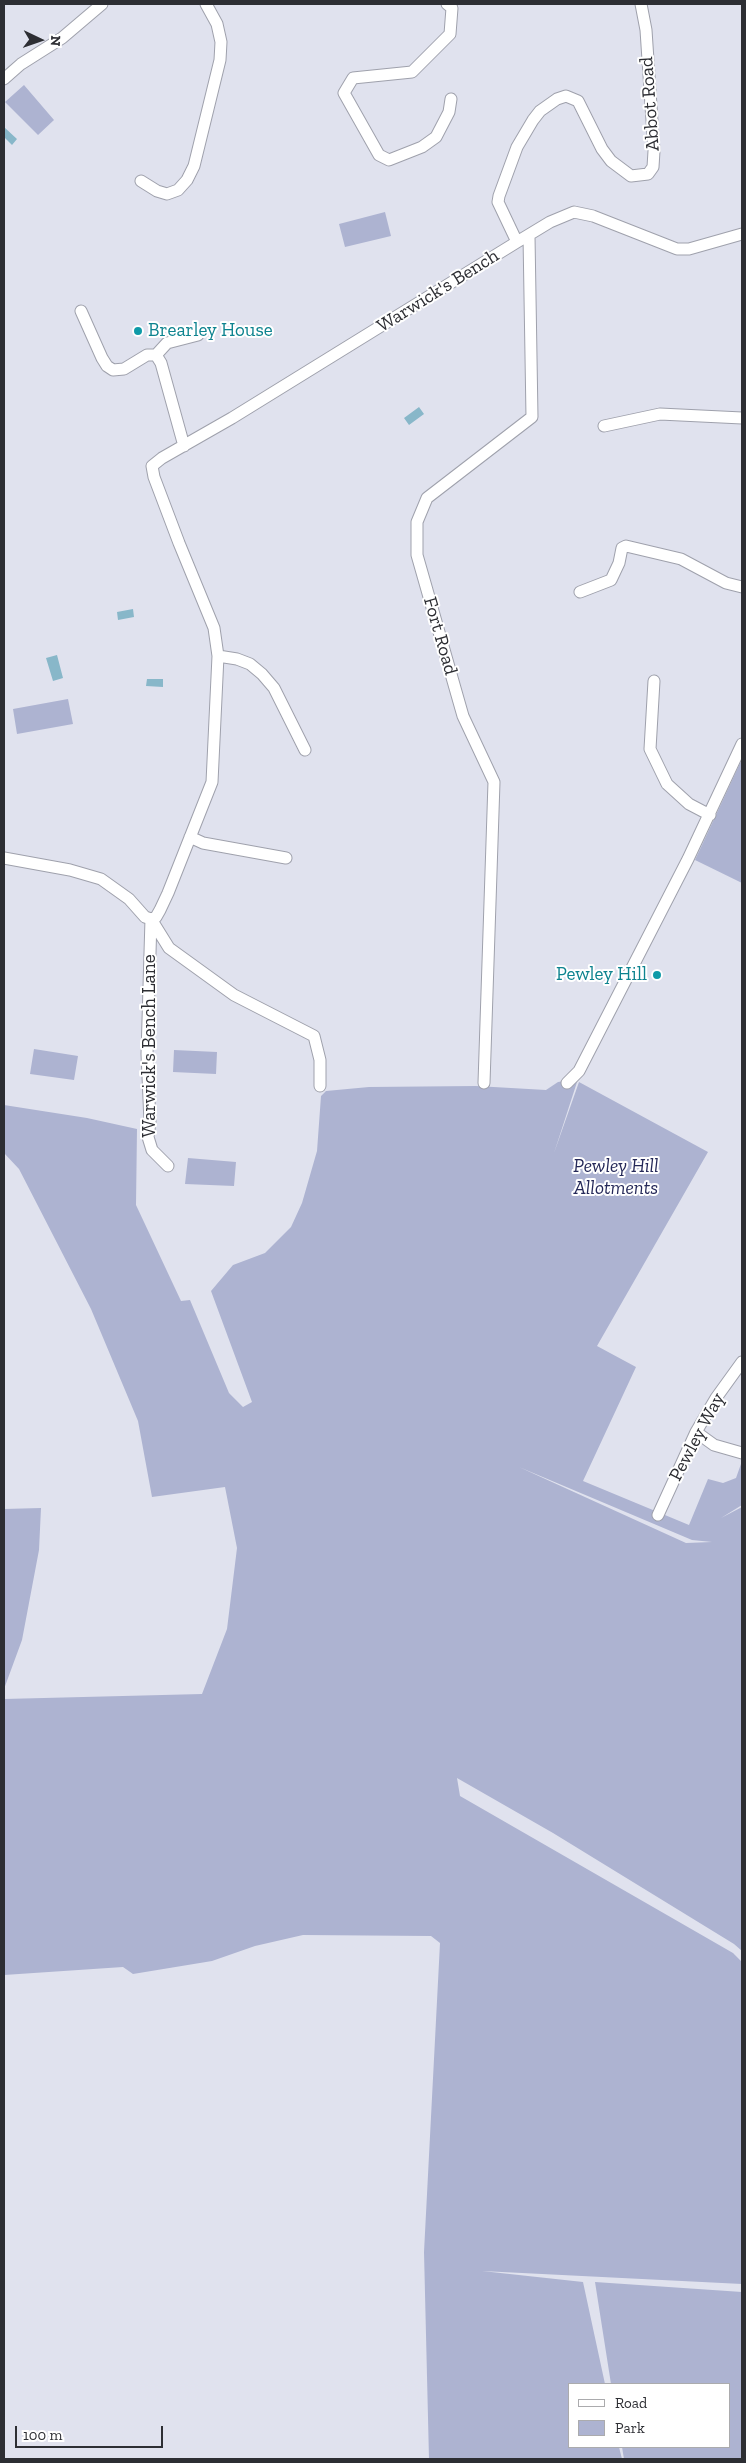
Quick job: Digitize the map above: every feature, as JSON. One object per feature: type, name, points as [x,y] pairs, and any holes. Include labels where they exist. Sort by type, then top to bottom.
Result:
[{"type":"street","points":[[4,78],[21,64],[62,38],[102,4]]},
{"type":"street","points":[[142,181],[157,191],[167,194],[178,190],[187,180],[194,166],[220,60],[221,42],[217,24],[206,4]]},
{"type":"street","points":[[447,4],[452,8],[450,34],[412,72],[354,78],[344,93],[379,154],[389,160],[422,147],[436,137],[449,112],[451,100]]},
{"type":"street","name":"Abbot Road","points":[[517,242],[498,202],[499,196],[517,147],[533,120],[540,111],[557,99],[566,96],[578,101],[602,149],[631,176],[648,174],[653,167],[654,151],[646,30],[641,4]]},
{"type":"street","name":"Warwick's Bench","points":[[218,656],[214,628],[179,543],[152,466],[162,458],[550,222],[574,212],[592,216],[677,249],[689,249],[742,234]]},
{"type":"street","name":"Fort Road","points":[[484,1083],[494,782],[463,716],[417,555],[417,522],[427,498],[532,417],[529,236]]},
{"type":"street","points":[[81,311],[102,358],[107,366],[113,370],[124,369],[147,355],[156,355],[167,343],[198,334]]},
{"type":"street","points":[[156,355],[166,378],[184,446]]},
{"type":"street","points":[[604,426],[660,414],[742,418]]},
{"type":"street","points":[[580,592],[611,580],[619,563],[622,548],[626,546],[681,559],[726,583],[742,586]]},
{"type":"street","points":[[150,919],[160,910],[212,782],[218,656],[237,659],[250,664],[262,674],[274,688],[305,750]]},
{"type":"street","points":[[654,681],[650,749],[667,784],[689,804],[710,815]]},
{"type":"street","points":[[567,1083],[579,1071],[710,815],[742,744]]},
{"type":"street","points":[[190,837],[203,843],[286,858]]},
{"type":"street","points":[[4,858],[70,870],[101,879],[129,899],[145,917],[150,919],[169,948],[234,995],[314,1036],[320,1060],[320,1086]]},
{"type":"street","name":"Warwick's Bench Lane","points":[[150,919],[148,1054],[150,1122],[148,1137],[152,1150],[168,1166]]},
{"type":"street","name":"Pewley Way","points":[[658,1515],[696,1432],[716,1398],[742,1362]]},
{"type":"street","points":[[696,1432],[714,1446],[742,1453]]},
{"type":"green space","points":[[24,85],[54,120],[38,135],[5,102]]},
{"type":"green space","points":[[385,212],[391,236],[345,247],[339,224]]},
{"type":"green space","points":[[68,699],[73,724],[17,734],[13,709]]},
{"type":"green space","points":[[742,759],[742,883],[695,860]]},
{"type":"green space","points":[[34,1049],[78,1056],[74,1080],[30,1074]]},
{"type":"green space","points":[[174,1050],[217,1052],[216,1074],[173,1072]]},
{"type":"green space","name":"Pewley Hill Allotments","points":[[578,1079],[554,1153],[579,1082],[708,1152],[597,1346],[636,1367],[583,1481],[689,1525],[708,1479],[723,1483],[736,1478],[742,1461],[742,1505],[721,1518],[742,1507],[742,1951],[734,1944],[553,1833],[457,1778],[460,1796],[733,1953],[742,1962],[742,2284],[482,2271],[583,2282],[605,2383],[568,2383],[568,2448],[619,2448],[622,2459],[429,2459],[424,2252],[440,1943],[431,1936],[303,1935],[255,1946],[212,1961],[133,1974],[123,1967],[4,1975],[4,1699],[202,1694],[227,1629],[237,1548],[225,1487],[152,1497],[138,1421],[91,1309],[19,1169],[4,1153],[4,1105],[87,1118],[137,1129],[136,1205],[181,1301],[190,1300],[229,1393],[243,1407],[252,1402],[211,1291],[233,1265],[265,1253],[291,1227],[302,1203],[317,1151],[321,1096],[326,1091],[369,1087],[476,1086],[546,1090],[558,1082]],"holes":[[[519,1467],[692,1540],[712,1542],[686,1543]]]},
{"type":"green space","points":[[188,1158],[236,1162],[234,1186],[185,1184]]},
{"type":"green space","points":[[41,1508],[39,1550],[22,1640],[4,1689],[4,1509]]},
{"type":"green space","points":[[595,2282],[742,2292],[742,2459],[624,2459],[622,2448],[731,2448],[731,2383],[611,2383]]},
{"type":"shaded area","points":[[4,127],[17,139],[12,145],[4,137]]},
{"type":"shaded area","points":[[419,407],[424,414],[409,425],[404,418]]},
{"type":"shaded area","points":[[133,609],[134,617],[118,620],[117,612]]},
{"type":"shaded area","points":[[57,655],[63,678],[53,681],[46,658]]},
{"type":"shaded area","points":[[147,679],[163,679],[163,687],[146,686]]},
{"type":"place","name":"Brearley House","points":[[138,331]]},
{"type":"place","name":"Pewley Hill","points":[[657,975]]}]
